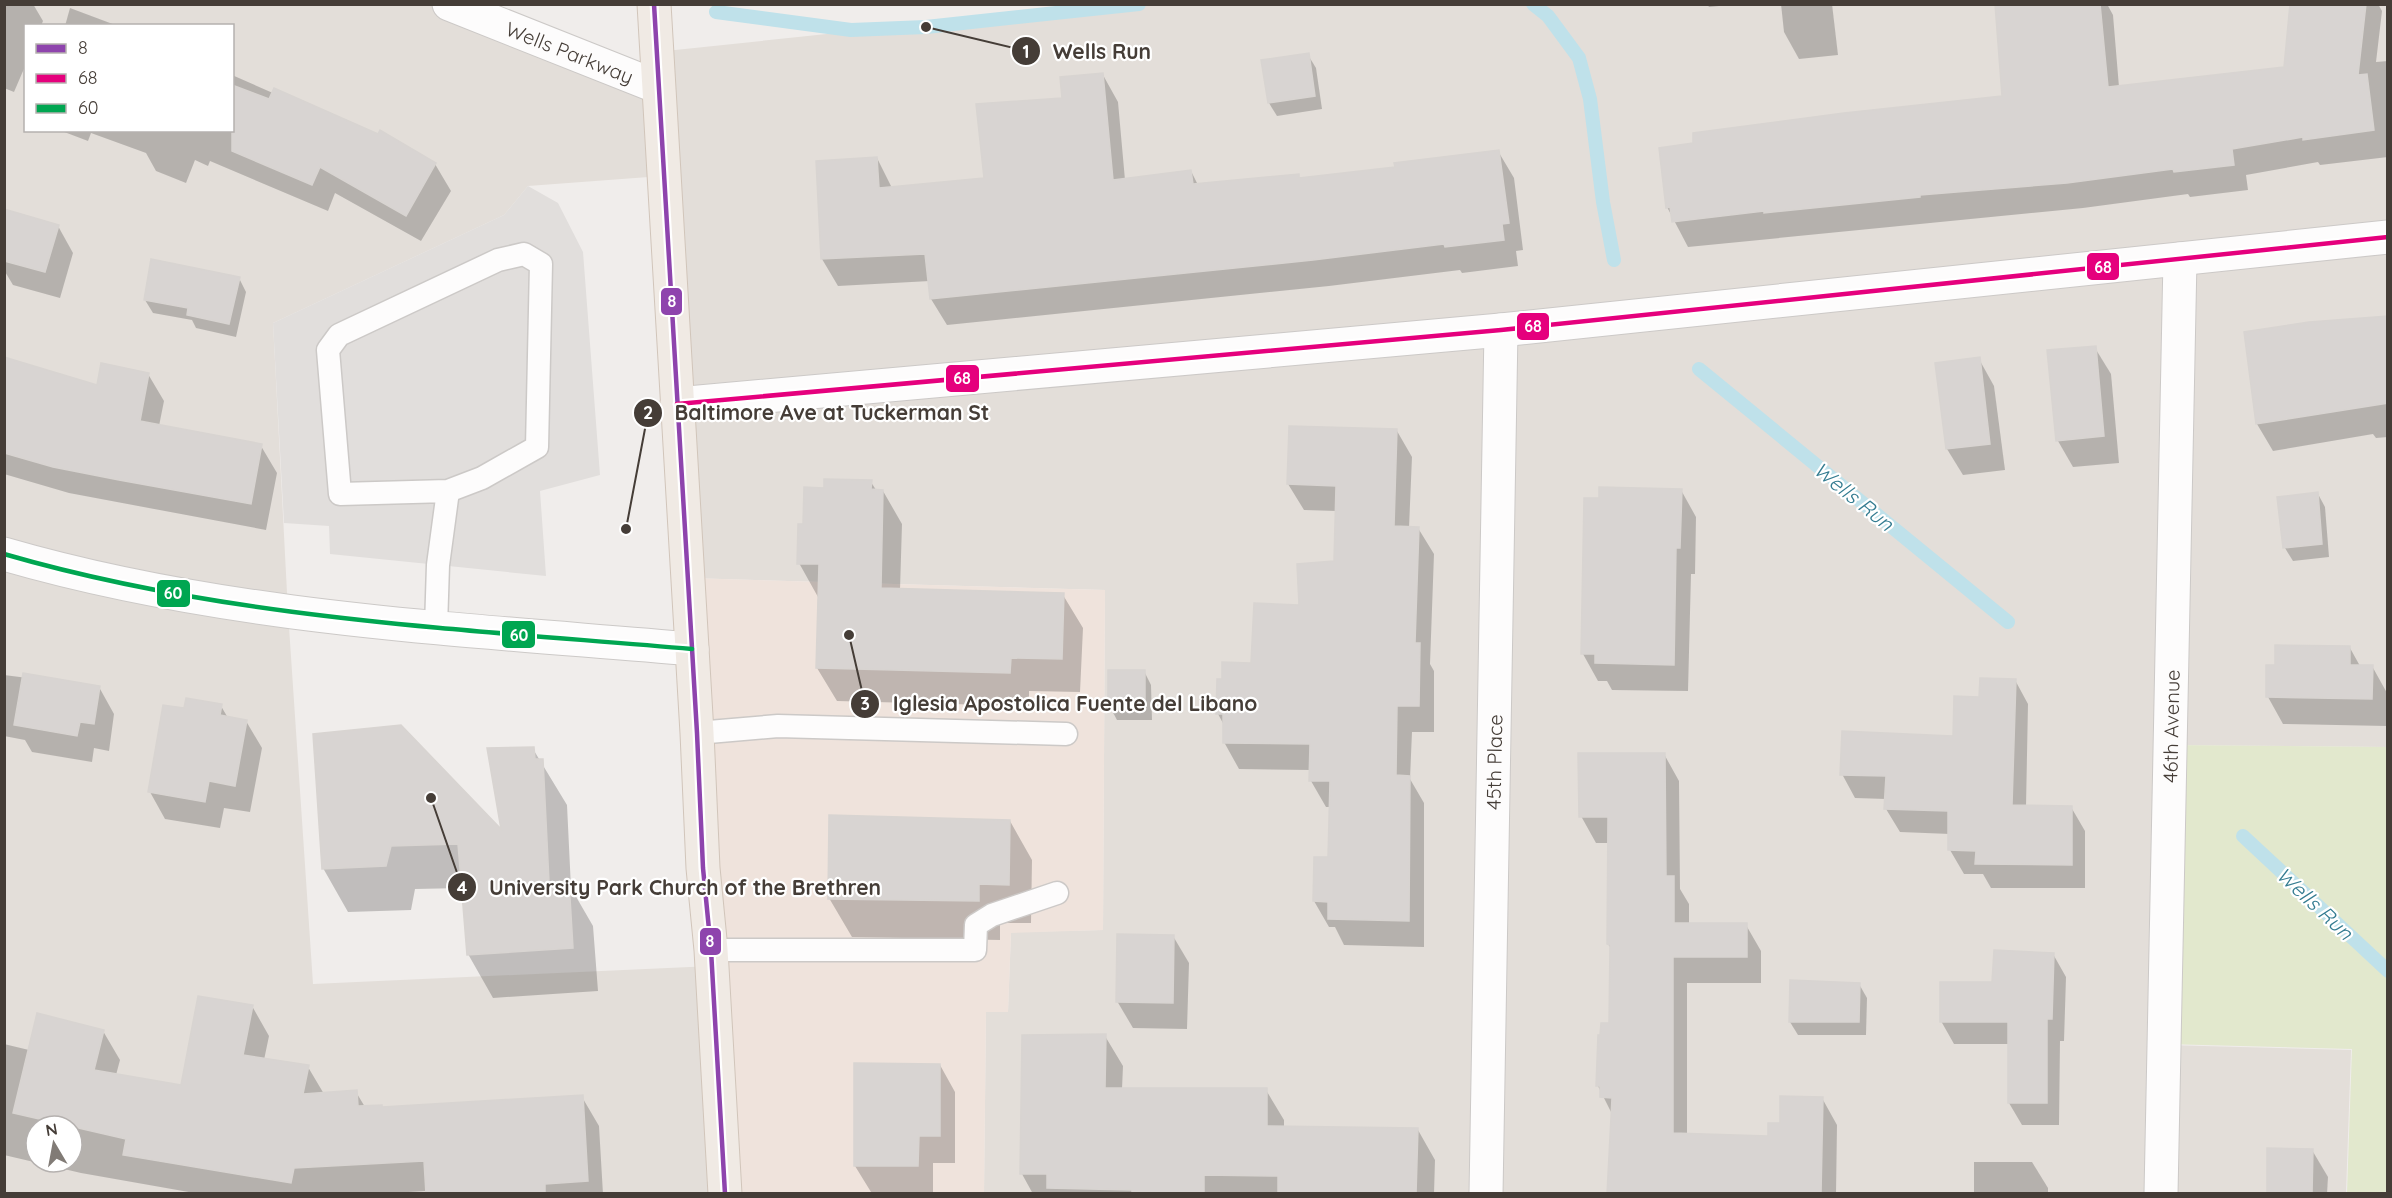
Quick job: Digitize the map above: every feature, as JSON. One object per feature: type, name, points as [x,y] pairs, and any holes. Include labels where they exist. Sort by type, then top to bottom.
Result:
[{"type":"main road","points":[[654,4],[698,733],[703,868],[711,950],[725,1194]]},
{"type":"street","name":"Wells Parkway","points":[[449,4],[658,87]]},
{"type":"street","points":[[677,404],[1501,330],[2388,237]]},
{"type":"street","name":"46th Avenue","points":[[2161,1194],[2180,259]]},
{"type":"street","name":"45th Place","points":[[1486,1194],[1501,330]]},
{"type":"street","points":[[4,554],[67,572],[175,595],[288,612],[692,649]]},
{"type":"lane","points":[[524,254],[541,264],[537,447],[482,478],[448,491],[340,494],[328,350],[339,334],[498,261],[524,254]]},
{"type":"lane","points":[[436,627],[438,565],[448,491]]},
{"type":"lane","points":[[698,733],[778,726],[1066,734]]},
{"type":"lane","points":[[711,950],[975,950],[976,926],[992,915],[1057,893]]},
{"type":"shaded area","points":[[1112,4],[2387,5],[2387,747],[2170,745],[2166,1045],[2351,1050],[2346,1193],[984,1193],[986,1012],[1008,1011],[1011,932],[1103,930],[1105,590],[688,578],[662,176],[528,186],[504,215],[273,323],[288,612],[313,984],[712,966],[725,1193],[5,1194],[5,5],[449,5],[657,87],[656,52]]},
{"type":"shaded area","points":[[528,186],[558,203],[583,252],[600,475],[540,491],[546,576],[330,554],[329,526],[284,523],[273,323],[504,215]]},
{"type":"shaded area","points":[[688,578],[1105,590],[1103,930],[1011,933],[1008,1012],[986,1012],[984,1193],[725,1193]]},
{"type":"green space","points":[[2169,745],[2387,747],[2387,1193],[2347,1193],[2352,1049],[2165,1044]]},
{"type":"building","points":[[1995,4],[2100,4],[2108,87],[2284,67],[2290,4],[2366,4],[2358,75],[2367,74],[2374,130],[2303,140],[2303,137],[2232,149],[2234,165],[2174,172],[2173,169],[2067,183],[1920,195],[1920,197],[1672,222],[1670,207],[1666,208],[1659,148],[1693,143],[1693,133],[1844,113],[2002,96]]},
{"type":"building","points":[[1309,53],[1315,96],[1268,103],[1261,60]]},
{"type":"building","points":[[1103,73],[1113,180],[1191,170],[1193,184],[1299,174],[1299,178],[1395,167],[1394,163],[1499,150],[1509,223],[1502,224],[1504,240],[1445,247],[1444,244],[1313,260],[930,299],[925,254],[821,259],[816,161],[877,157],[879,188],[984,178],[976,104],[1062,98],[1060,77]]},
{"type":"building","points":[[234,86],[269,99],[274,88],[378,134],[380,130],[436,163],[406,216],[320,167],[312,185],[232,151]]},
{"type":"building","points":[[4,209],[59,225],[45,272],[4,261]]},
{"type":"building","points":[[151,259],[240,277],[229,324],[187,315],[188,308],[144,300]]},
{"type":"building","points":[[2388,316],[2388,403],[2256,424],[2244,332],[2309,322]]},
{"type":"building","points":[[2096,346],[2104,436],[2056,441],[2047,350]]},
{"type":"building","points":[[4,357],[97,385],[101,363],[149,373],[140,421],[262,444],[251,504],[53,467],[4,453]]},
{"type":"building","points":[[1980,357],[1990,444],[1946,449],[1935,363]]},
{"type":"building","points":[[1289,426],[1397,429],[1394,526],[1419,527],[1415,643],[1420,643],[1419,706],[1397,706],[1396,775],[1410,776],[1409,921],[1328,919],[1328,902],[1313,901],[1314,857],[1328,857],[1330,781],[1309,781],[1310,744],[1223,743],[1223,714],[1216,714],[1217,679],[1222,679],[1222,662],[1251,663],[1254,603],[1299,605],[1297,564],[1334,561],[1336,486],[1287,484]]},
{"type":"building","points":[[824,479],[872,480],[871,489],[883,490],[881,588],[1064,593],[1062,659],[1011,658],[1010,673],[816,668],[819,564],[797,564],[798,524],[803,524],[804,487],[824,488]]},
{"type":"building","points":[[1599,487],[1682,489],[1680,548],[1676,548],[1674,665],[1595,663],[1595,654],[1581,654],[1584,498],[1599,498]]},
{"type":"building","points":[[2318,492],[2322,544],[2283,548],[2277,497]]},
{"type":"building","points":[[2275,645],[2350,646],[2350,665],[2373,665],[2372,699],[2266,697],[2266,665],[2275,665]]},
{"type":"building","points":[[1108,670],[1145,670],[1145,707],[1108,707]]},
{"type":"building","points":[[23,673],[100,686],[94,724],[80,722],[77,736],[14,725]]},
{"type":"building","points":[[1980,678],[2016,679],[2012,805],[2072,806],[2072,865],[1975,864],[1976,851],[1948,850],[1948,811],[1884,809],[1886,776],[1840,775],[1842,731],[1953,736],[1954,696],[1979,697]]},
{"type":"building","points":[[186,698],[222,704],[220,715],[247,720],[235,786],[209,781],[205,802],[148,792],[163,705],[184,708]]},
{"type":"building","points":[[401,725],[501,829],[487,748],[534,747],[535,759],[543,759],[549,882],[569,881],[573,948],[467,955],[458,844],[391,846],[386,866],[322,869],[313,734]]},
{"type":"building","points":[[1578,753],[1665,753],[1666,876],[1674,876],[1674,923],[1747,923],[1747,957],[1673,957],[1673,1133],[1768,1136],[1768,1123],[1780,1123],[1780,1096],[1823,1097],[1821,1194],[1607,1194],[1612,1098],[1600,1097],[1600,1086],[1596,1086],[1598,1035],[1600,1035],[1601,1023],[1609,1023],[1608,817],[1579,817]]},
{"type":"building","points":[[829,815],[1010,820],[1009,885],[979,884],[979,901],[828,899]]},
{"type":"building","points":[[1117,934],[1174,935],[1173,1003],[1116,1002]]},
{"type":"building","points":[[1994,950],[2054,953],[2052,1019],[2047,1019],[2047,1103],[2008,1103],[2008,1022],[1940,1022],[1940,982],[1992,982]]},
{"type":"building","points":[[1790,980],[1860,983],[1859,1022],[1789,1022]]},
{"type":"building","points":[[198,996],[253,1005],[243,1055],[309,1065],[303,1094],[357,1090],[358,1106],[382,1105],[382,1107],[583,1095],[588,1181],[545,1184],[545,1194],[426,1194],[424,1161],[294,1168],[291,1183],[123,1155],[126,1139],[84,1129],[84,1114],[24,1116],[13,1113],[37,1013],[104,1030],[94,1070],[181,1085]]},
{"type":"building","points":[[1106,1034],[1105,1088],[1267,1088],[1267,1126],[1418,1128],[1416,1194],[1278,1194],[1278,1176],[1204,1175],[1204,1194],[1132,1194],[1132,1190],[1047,1188],[1047,1174],[1020,1174],[1022,1035]]},
{"type":"building","points":[[854,1063],[940,1064],[940,1136],[919,1136],[918,1166],[854,1166]]},
{"type":"building","points":[[2267,1148],[2313,1149],[2312,1194],[2267,1194]]},
{"type":"waterway","name":"Wells Run","points":[[716,12],[851,30],[926,27],[1139,4]]},
{"type":"waterway","name":"Wells Run","points":[[1533,4],[1548,16],[1579,58],[1590,99],[1603,202],[1614,260]]},
{"type":"waterway","name":"Wells Run","points":[[1699,369],[2008,622]]},
{"type":"waterway","name":"Wells Run","points":[[2243,836],[2388,971]]},
{"type":"transit line","name":"8","points":[[654,4],[703,868],[711,950],[725,1194]]},
{"type":"transit line","name":"68","points":[[677,404],[1501,330],[2388,237]]},
{"type":"transit line","name":"60","points":[[4,554],[88,576],[259,607],[432,627],[692,649]]},
{"type":"place","name":"Wells Run","points":[[926,27]]},
{"type":"place","name":"Baltimore Ave at Tuckerman St","points":[[626,529]]},
{"type":"place","name":"Iglesia Apostolica Fuente del Libano","points":[[849,635]]},
{"type":"place","name":"University Park Church of the Brethren","points":[[431,798]]}]
